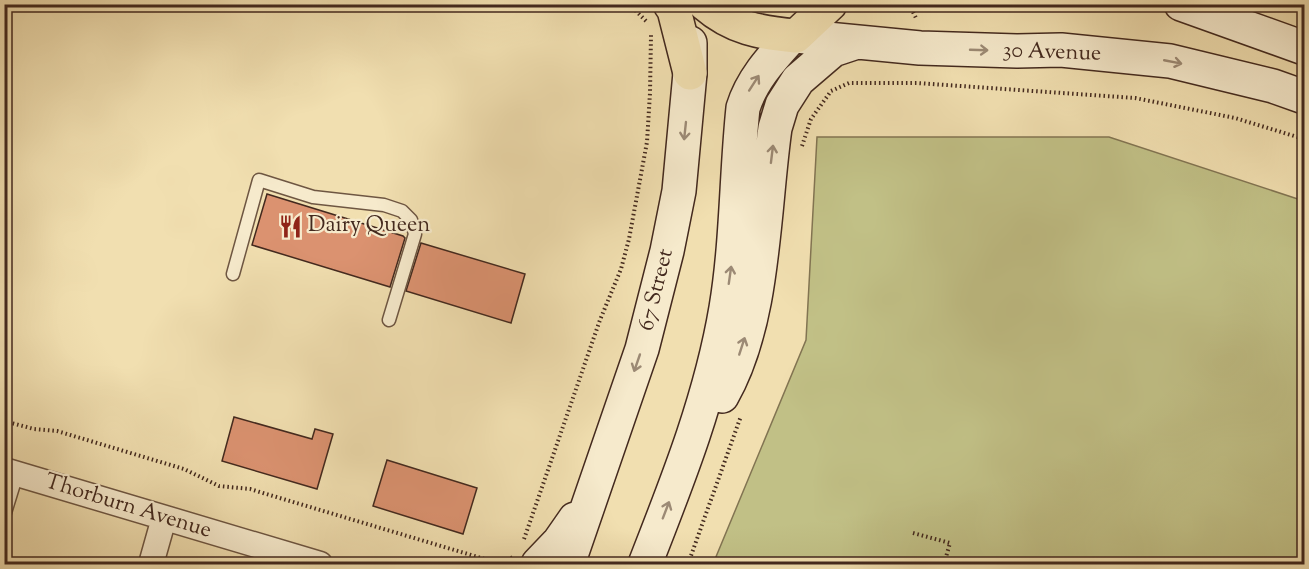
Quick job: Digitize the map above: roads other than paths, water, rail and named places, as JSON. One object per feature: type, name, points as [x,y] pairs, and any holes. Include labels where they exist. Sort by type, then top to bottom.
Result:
[{"type":"main road","points":[[670,4],[674,10],[690,73]]},
{"type":"main road","name":"67 Street","points":[[568,564],[642,349],[679,191],[690,73],[689,4]]},
{"type":"main road","points":[[705,4],[719,16],[739,26],[763,33],[794,36]]},
{"type":"main road","points":[[645,564],[688,454],[705,399],[726,310],[736,229],[743,108],[748,90],[761,71],[794,36],[830,4]]},
{"type":"main road","points":[[1181,4],[1305,48]]},
{"type":"main road","points":[[1220,4],[1260,32]]},
{"type":"main road","name":"30 Avenue","points":[[794,36],[942,49],[1061,50],[1170,61],[1273,86],[1305,97]]},
{"type":"main road","points":[[688,454],[732,379],[746,333],[758,273],[775,128],[782,105],[798,80],[817,63],[833,51],[854,43]]},
{"type":"main road","points":[[527,552],[559,542],[593,493]]},
{"type":"street","name":"Thorburn Avenue","points":[[10,472],[320,564]]},
{"type":"street","points":[[151,564],[164,518]]},
{"type":"lane","points":[[233,274],[259,180],[313,197],[384,205],[402,211],[411,220],[415,234],[389,320]]},
{"type":"lane","points":[[4,516],[10,472]]},
{"type":"place","name":"Dairy Queen","points":[[290,226]]}]
